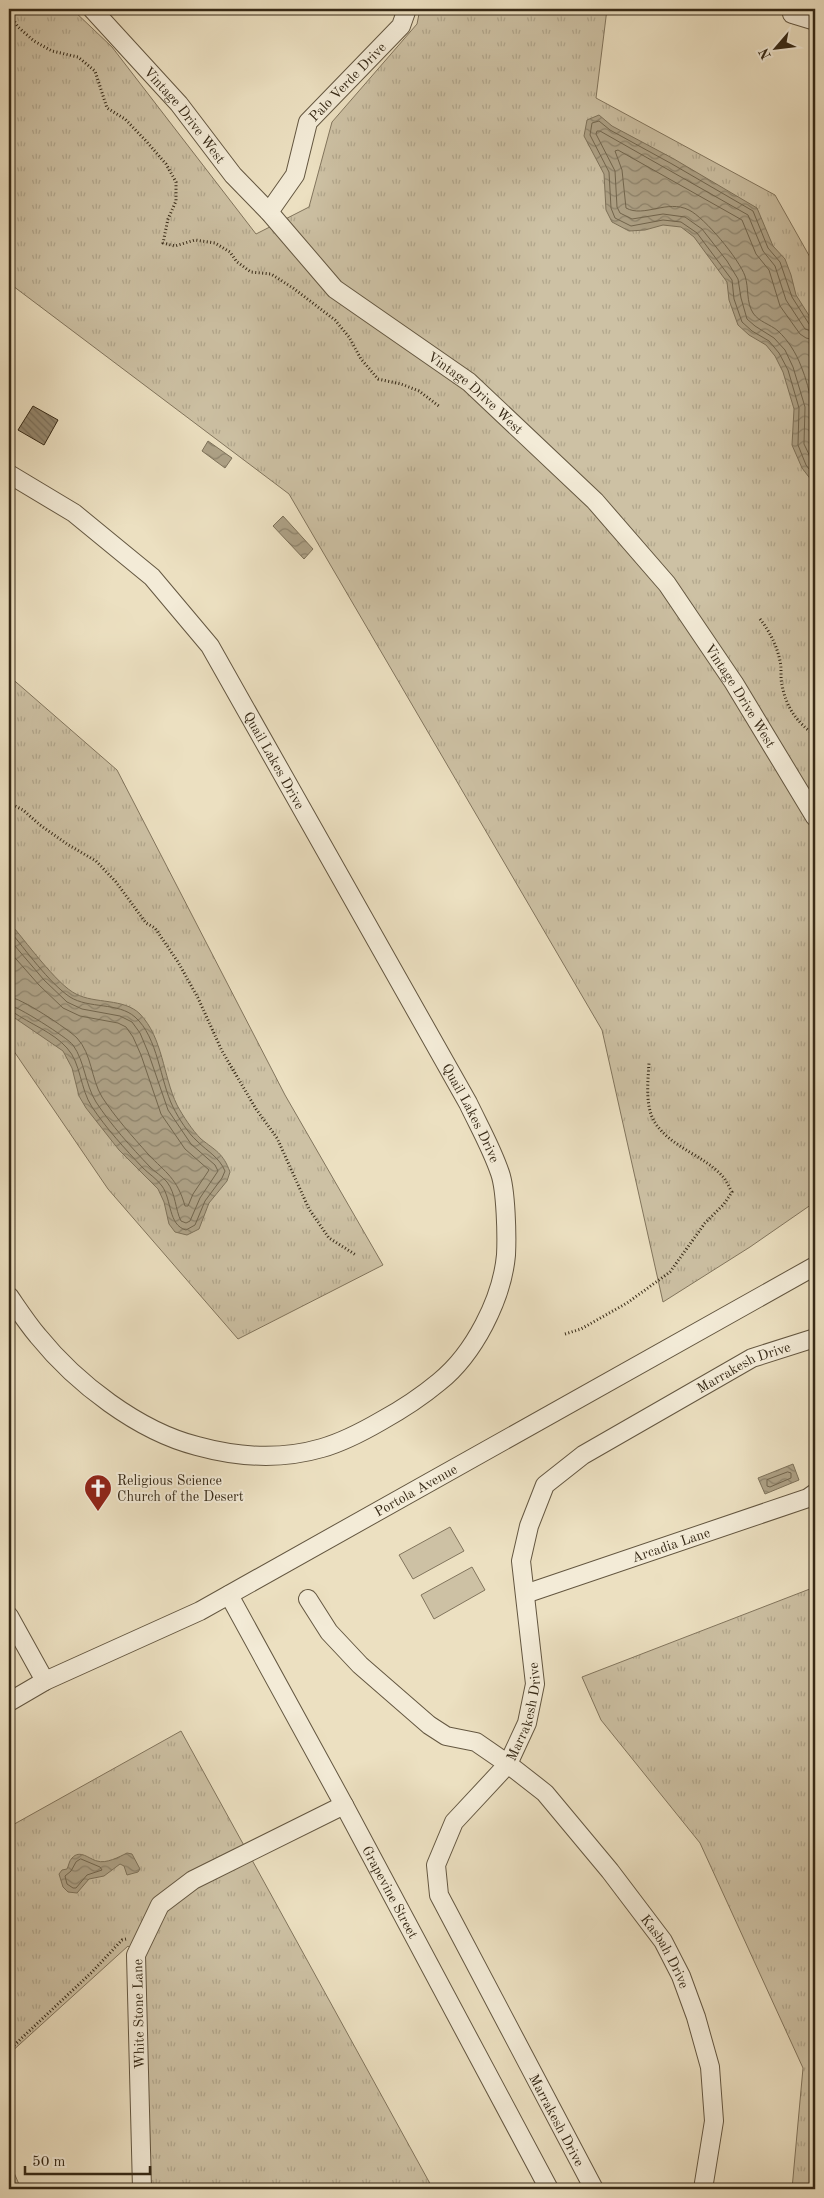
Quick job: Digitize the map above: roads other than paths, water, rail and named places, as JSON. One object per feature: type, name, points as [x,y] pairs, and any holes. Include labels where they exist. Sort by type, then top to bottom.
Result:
[{"type":"street","name":"Vintage Drive West","points":[[92,9],[179,104],[233,175],[269,212],[336,289],[470,382],[594,501],[667,584],[734,683],[815,817]]},
{"type":"street","name":"Palo Verde Drive","points":[[269,212],[295,175],[308,122],[401,26],[407,9]]},
{"type":"street","points":[[792,14],[815,21]]},
{"type":"street","name":"Quail Lakes Drive","points":[[9,474],[74,513],[152,577],[210,646],[468,1103],[501,1175],[506,1225],[506,1256],[500,1287],[488,1316],[476,1338],[457,1364],[440,1381],[426,1392],[365,1430],[335,1444],[298,1453],[269,1456],[232,1454],[195,1446],[160,1432],[122,1412],[72,1371],[38,1337],[9,1296]]},
{"type":"street","name":"Portola Avenue","points":[[9,1702],[45,1681],[200,1611],[815,1266]]},
{"type":"street","name":"Marrakesh Drive","points":[[594,2189],[439,1895],[436,1865],[454,1822],[508,1764],[526,1723],[535,1684],[521,1562],[530,1526],[545,1485],[583,1455],[649,1415],[752,1358],[815,1338]]},
{"type":"street","name":"Arcadia Lane","points":[[525,1594],[799,1501],[815,1493]]},
{"type":"street","name":"Grapevine Street","points":[[229,1595],[344,1805],[549,2189]]},
{"type":"street","name":"Kasbah Drive","points":[[308,1599],[329,1632],[348,1652],[429,1726],[446,1736],[476,1742],[545,1793],[610,1871],[662,1941],[681,1976],[696,2017],[710,2067],[714,2121],[703,2189]]},
{"type":"street","points":[[9,1616],[45,1681]]},
{"type":"street","name":"White Stone Lane","points":[[142,2189],[136,1955],[160,1904],[194,1880],[344,1805]]},
{"type":"water","points":[[599,115],[612,126],[674,159],[757,208],[773,246],[785,259],[796,295],[815,325],[815,485],[802,468],[792,445],[794,409],[783,372],[775,356],[766,345],[749,335],[738,325],[729,300],[727,282],[694,237],[681,227],[663,225],[645,230],[629,231],[612,222],[606,210],[604,174],[584,136],[587,120]]},
{"type":"water","points":[[208,441],[232,458],[225,468],[202,451]]},
{"type":"water","points":[[283,516],[313,549],[304,559],[273,526]]},
{"type":"water","points":[[9,922],[50,972],[68,989],[84,997],[118,1003],[133,1009],[148,1024],[154,1034],[177,1105],[201,1139],[222,1156],[230,1172],[227,1181],[209,1203],[199,1229],[187,1235],[175,1232],[169,1224],[164,1202],[158,1189],[119,1150],[86,1108],[79,1096],[72,1068],[63,1051],[9,1014]]},
{"type":"water","points":[[793,1464],[799,1480],[765,1494],[758,1478]]},
{"type":"water","points":[[127,1853],[132,1854],[140,1869],[138,1872],[127,1875],[124,1866],[120,1864],[104,1876],[89,1879],[77,1893],[68,1892],[63,1887],[59,1874],[62,1870],[67,1869],[70,1860],[75,1855],[81,1854],[104,1862]]},
{"type":"place","name":"Religious Science Church of the Desert","points":[[98,1512]]}]
